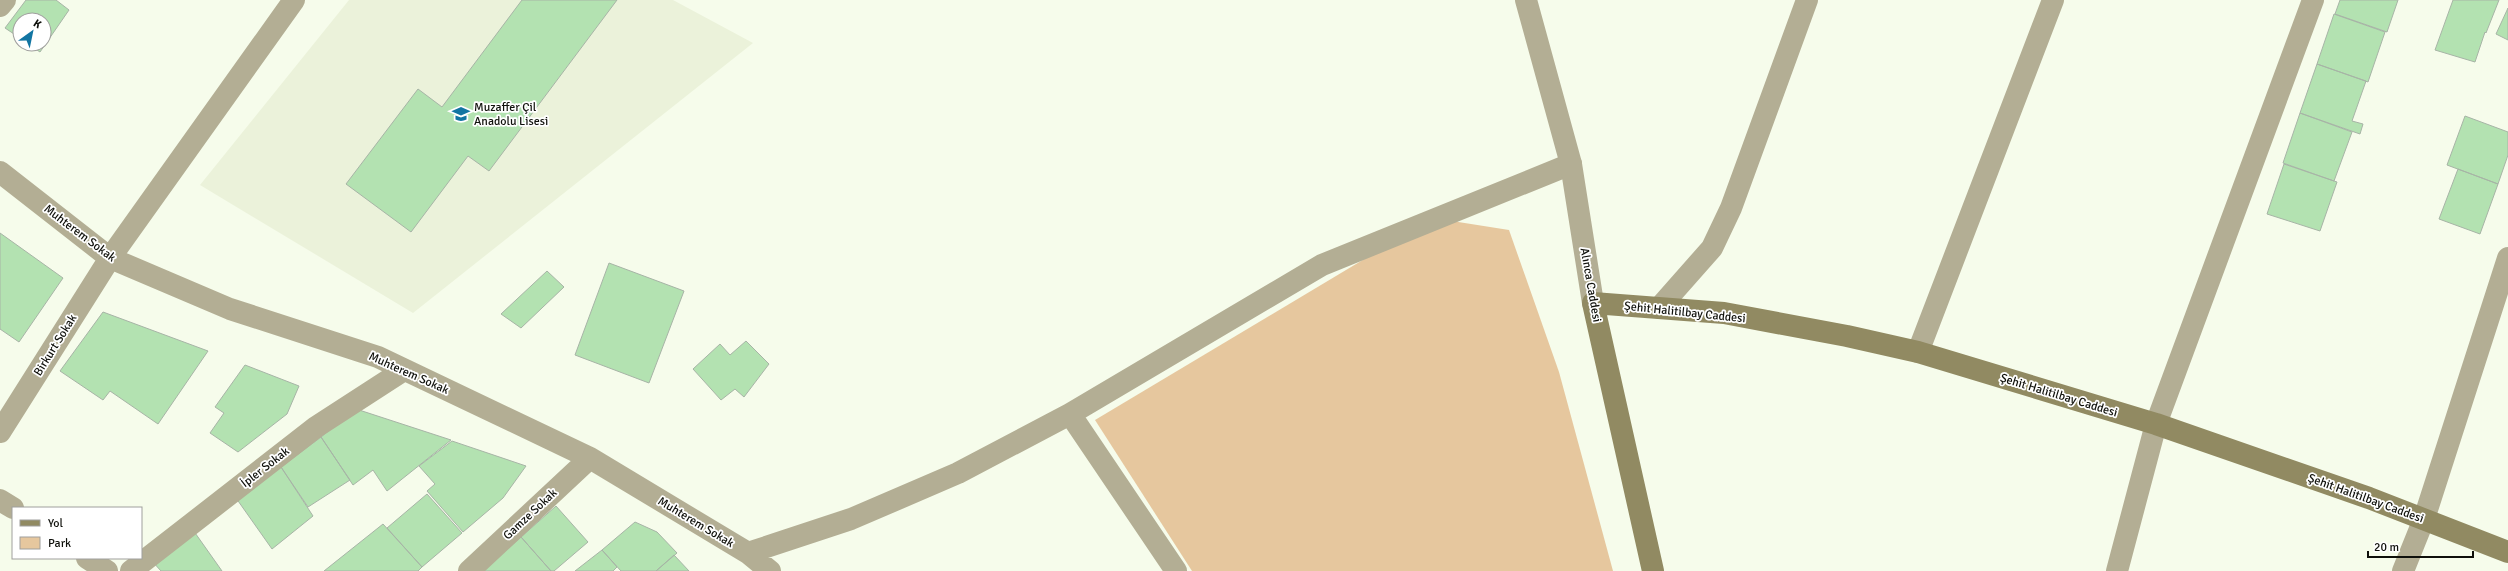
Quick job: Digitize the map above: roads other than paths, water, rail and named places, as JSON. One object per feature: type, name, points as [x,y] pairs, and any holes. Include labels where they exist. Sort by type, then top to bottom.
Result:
[{"type":"main road","name":"Şehit Halitilbay Caddesi","points":[[1593,303],[1724,314],[1847,336],[1918,352],[2156,424],[2369,498],[2508,552]]},
{"type":"main road","name":"Alınca Caddesi","points":[[1593,303],[1648,569]]},
{"type":"street","points":[[0,6],[4,0]]},
{"type":"street","name":"Birkurt Sokak","points":[[0,432],[110,258],[294,0]]},
{"type":"street","name":"Alınca Caddesi","points":[[1526,0],[1571,164],[1593,303]]},
{"type":"street","points":[[1659,308],[1712,248],[1734,200],[1807,0]]},
{"type":"street","points":[[1918,352],[2053,0]]},
{"type":"street","points":[[2117,571],[2156,424],[2313,0]]},
{"type":"street","points":[[748,553],[851,519],[958,473],[1070,414],[1322,266],[1571,164]]},
{"type":"street","name":"Muhterem Sokak","points":[[0,172],[110,258],[230,309],[378,357],[590,458],[748,553],[770,571]]},
{"type":"street","points":[[2403,571],[2424,519],[2508,258]]},
{"type":"street","name":"İpler Sokak","points":[[131,571],[316,427],[404,370]]},
{"type":"street","points":[[1070,414],[1176,571]]},
{"type":"street","name":"Gamze Sokak","points":[[469,571],[590,458]]},
{"type":"street","points":[[0,500],[12,507]]},
{"type":"street","points":[[89,559],[107,571]]},
{"type":"place","name":"Muzaffer Çil Anadolu Lisesi","points":[[461,114]]}]
